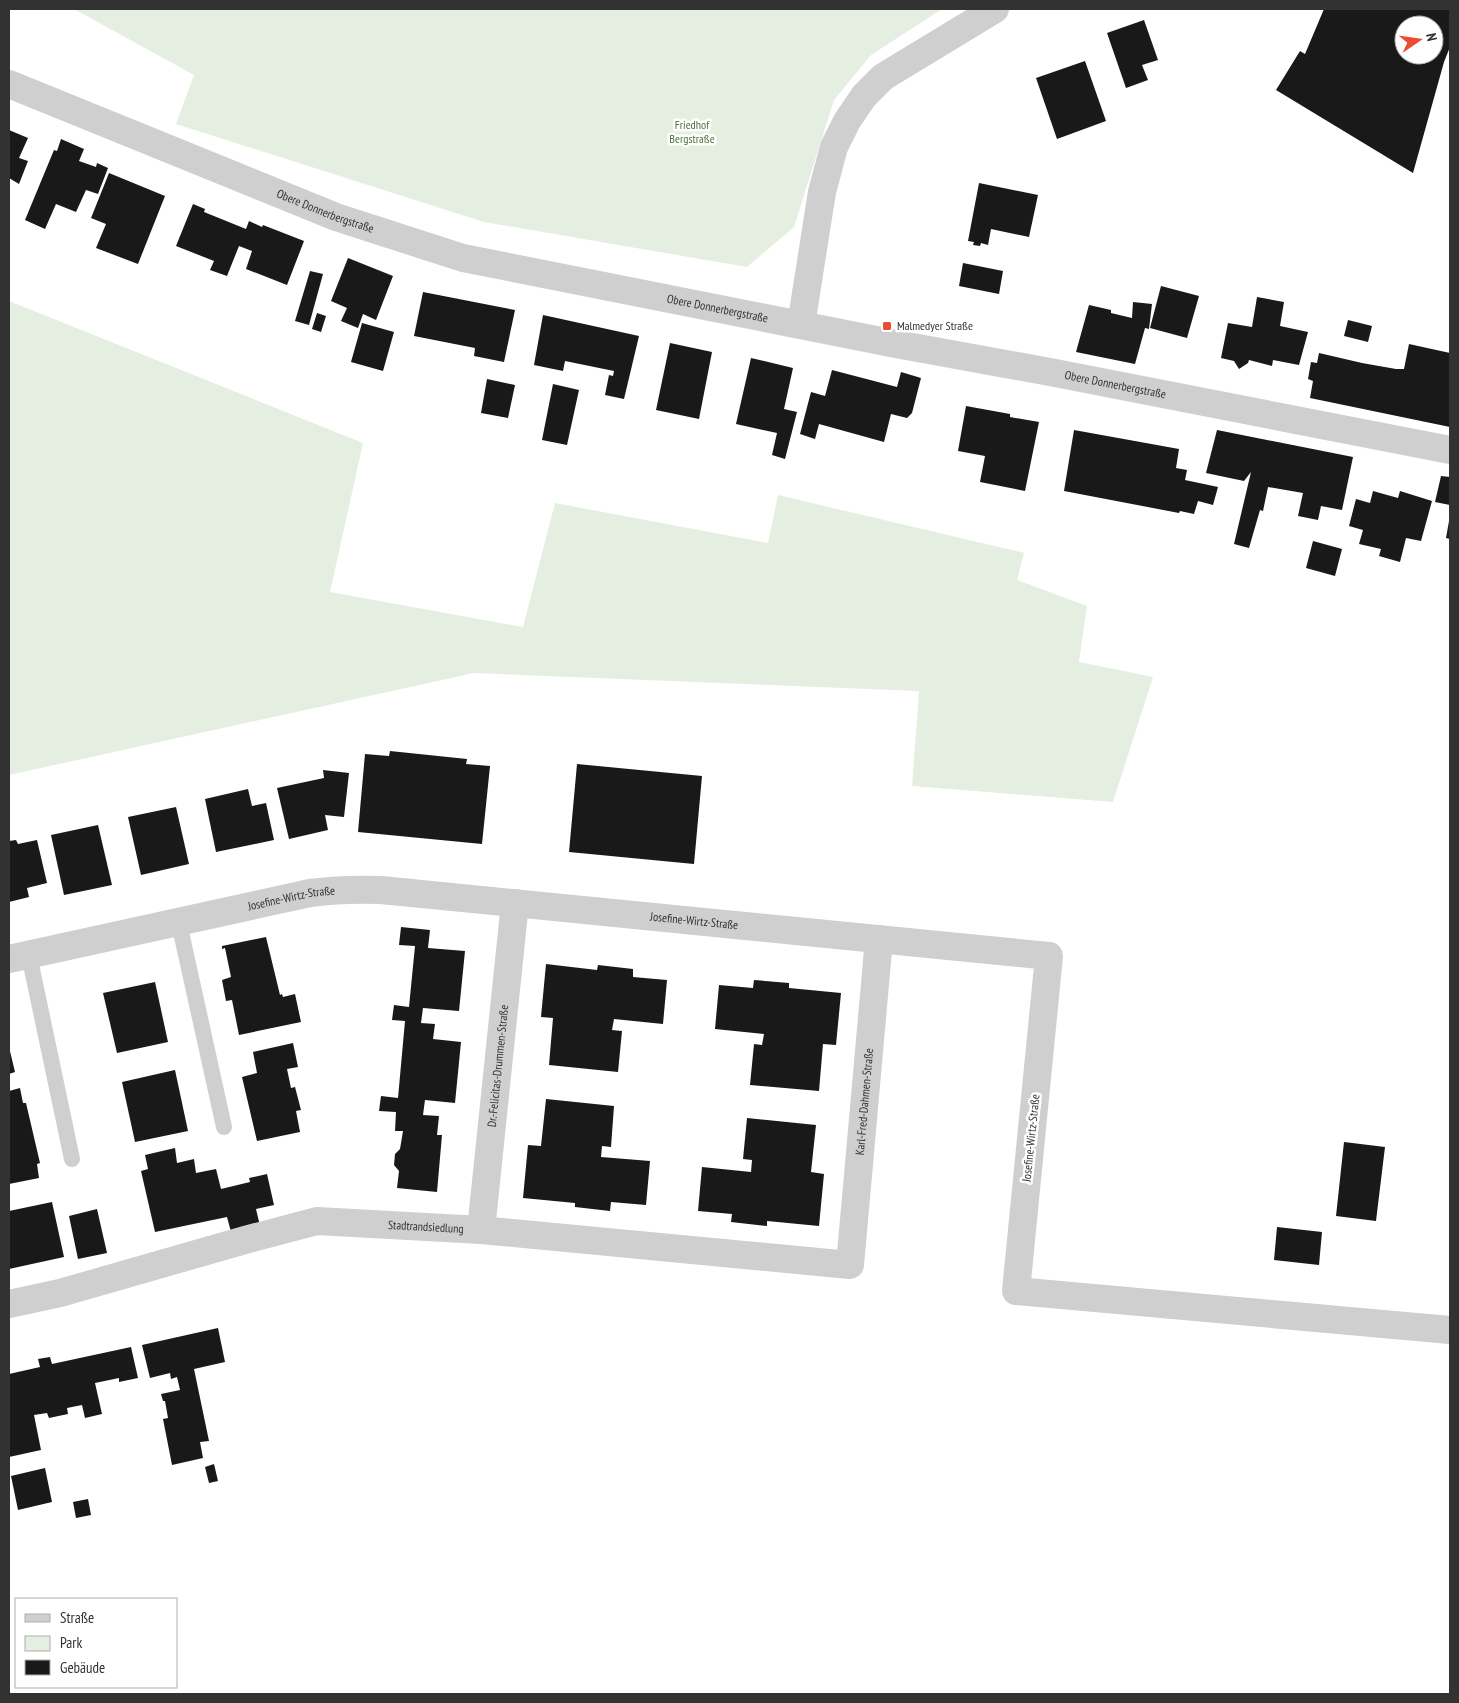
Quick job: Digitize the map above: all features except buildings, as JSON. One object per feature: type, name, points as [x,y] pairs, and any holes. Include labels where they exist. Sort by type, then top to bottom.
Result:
[{"type":"street","points":[[801,325],[822,192],[834,147],[847,121],[864,96],[883,77],[995,9]]},
{"type":"street","name":"Obere Donnerbergstraße","points":[[9,84],[336,217],[463,258],[1450,450]]},
{"type":"street","name":"Josefine-Wirtz-Straße","points":[[19,957],[331,890],[380,890],[1048,956],[1016,1291],[1450,1330]]},
{"type":"street","name":"Dr.-Felicitas-Drummen-Straße","points":[[482,1230],[514,903]]},
{"type":"street","name":"Karl-Fred-Dahmen-Straße","points":[[850,1265],[878,940]]},
{"type":"street","name":"Stadtrandsiedlung","points":[[9,1304],[60,1293],[245,1240],[317,1222],[482,1230],[850,1265]]},
{"type":"lane","points":[[179,923],[224,1127]]},
{"type":"lane","points":[[19,957],[72,1160]]},
{"type":"green space","name":"Friedhof Bergstraße","points":[[74,9],[942,9],[871,55],[834,100],[794,227],[747,267],[484,222],[176,124],[194,75]]},
{"type":"green space","points":[[9,301],[363,443],[330,592],[523,627],[555,503],[768,543],[778,495],[1024,553],[1017,580],[1087,606],[1079,662],[1153,677],[1113,802],[912,786],[919,691],[474,673],[9,775]]},
{"type":"place","name":"Malmedyer Straße","points":[[887,326]]}]
